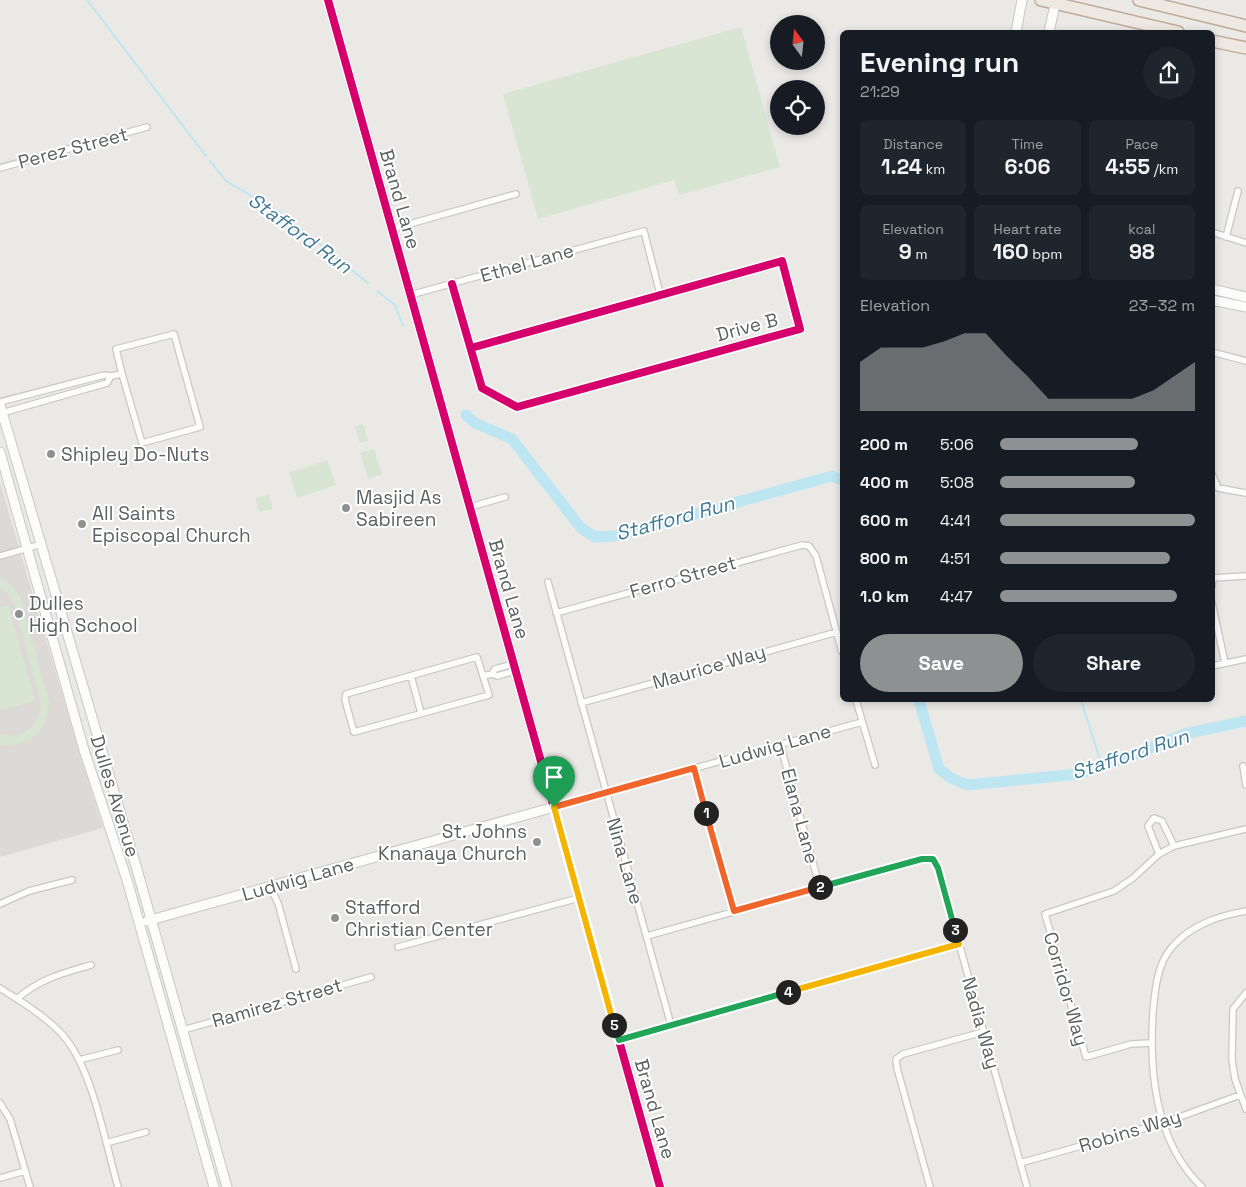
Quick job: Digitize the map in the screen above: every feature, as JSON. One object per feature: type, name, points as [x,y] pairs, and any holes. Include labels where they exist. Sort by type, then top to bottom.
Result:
[{"type":"highway","points":[[1041,0],[1170,30]]},
{"type":"highway","points":[[1139,0],[1246,26]]},
{"type":"highway","points":[[1215,42],[1246,48]]},
{"type":"street","name":"Brand Lane","points":[[328,0],[660,1187]]},
{"type":"street","points":[[1016,30],[1022,0]]},
{"type":"street","points":[[1049,30],[1056,2]]},
{"type":"street","name":"Perez Street","points":[[0,168],[147,127]]},
{"type":"street","points":[[1226,237],[1238,191]]},
{"type":"street","points":[[392,228],[516,194]]},
{"type":"street","name":"Ethel Lane","points":[[410,295],[644,230],[660,294]]},
{"type":"street","points":[[1215,233],[1246,243]]},
{"type":"street","name":"Drive B","points":[[782,261],[800,329],[517,407],[482,388],[471,348],[782,261]]},
{"type":"street","points":[[452,284],[471,348]]},
{"type":"street","points":[[1215,290],[1246,297]]},
{"type":"street","points":[[1215,301],[1246,308]]},
{"type":"street","points":[[174,334],[200,428],[142,443],[122,374],[116,349],[174,334]]},
{"type":"street","points":[[1215,353],[1246,361]]},
{"type":"street","points":[[1,407],[104,375],[122,374]]},
{"type":"street","points":[[1,407],[108,383],[111,376]]},
{"type":"street","name":"Dulles Avenue","points":[[1,407],[227,1187]]},
{"type":"street","name":"Dulles Avenue","points":[[0,452],[84,750],[139,923],[214,1187]]},
{"type":"street","points":[[1215,481],[1218,488],[1246,493]]},
{"type":"street","points":[[470,507],[505,497]]},
{"type":"street","points":[[0,556],[42,544]]},
{"type":"street","name":"Ferro Street","points":[[556,613],[796,545],[809,546],[816,556],[837,632]]},
{"type":"street","points":[[1215,578],[1246,576]]},
{"type":"street","name":"Nina Lane","points":[[548,582],[671,1025]]},
{"type":"street","points":[[1215,617],[1225,663]]},
{"type":"street","points":[[837,632],[840,644]]},
{"type":"street","name":"Maurice Way","points":[[581,703],[837,632]]},
{"type":"street","points":[[478,657],[483,676],[488,695],[354,732],[345,700],[346,694],[478,657]]},
{"type":"street","points":[[1215,665],[1246,659]]},
{"type":"street","points":[[483,676],[492,674],[497,676],[514,667]]},
{"type":"street","points":[[411,676],[421,713]]},
{"type":"street","points":[[857,702],[875,764]]},
{"type":"street","name":"Ludwig Lane","points":[[139,923],[862,722]]},
{"type":"street","name":"Elana Lane","points":[[780,744],[820,888]]},
{"type":"street","points":[[1243,766],[1246,785]]},
{"type":"street","points":[[694,768],[734,911]]},
{"type":"street","points":[[1174,846],[1162,821],[1154,818],[1148,826],[1159,854],[1174,846],[1246,829]]},
{"type":"street","name":"Corridor Way","points":[[1151,1043],[1130,1044],[1086,1057],[1045,914],[1114,891],[1133,878],[1159,854]]},
{"type":"street","name":"Nadia Way","points":[[820,888],[922,859],[933,859],[938,868],[1027,1187]]},
{"type":"street","points":[[0,904],[29,891],[72,880]]},
{"type":"street","points":[[270,886],[278,903],[296,969]]},
{"type":"street","points":[[646,936],[820,888]]},
{"type":"street","points":[[398,947],[579,898]]},
{"type":"street","points":[[1199,1186],[1180,1158],[1163,1123],[1153,1079],[1151,1043],[1154,992],[1158,976],[1170,948],[1194,928],[1213,918],[1246,911]]},
{"type":"street","points":[[619,1040],[959,944]]},
{"type":"street","points":[[17,999],[31,986],[42,980],[92,965]]},
{"type":"street","name":"Ramirez Street","points":[[183,1030],[372,977]]},
{"type":"street","points":[[0,988],[61,1032],[79,1060],[91,1088],[118,1187]]},
{"type":"street","points":[[1246,994],[1234,1009],[1232,1060],[1240,1095],[1246,1108]]},
{"type":"street","points":[[930,1187],[896,1059],[903,1054],[983,1032]]},
{"type":"street","points":[[79,1060],[118,1050]]},
{"type":"street","points":[[185,1080],[196,1078]]},
{"type":"street","name":"Robins Way","points":[[1020,1163],[1163,1123],[1240,1095]]},
{"type":"street","points":[[0,1103],[10,1119],[30,1187]]},
{"type":"street","points":[[106,1143],[146,1132]]},
{"type":"street","points":[[0,1178],[26,1171]]},
{"type":"shaded area","points":[[0,482],[77,746],[103,828],[0,857]]},
{"type":"green space","points":[[741,27],[780,167],[679,195],[674,180],[538,219],[503,94]]},
{"type":"green space","points":[[363,424],[368,441],[360,443],[355,427]]},
{"type":"green space","points":[[374,449],[382,474],[368,479],[360,453]]},
{"type":"green space","points":[[327,460],[336,485],[297,498],[289,473]]},
{"type":"green space","points":[[269,494],[273,509],[259,512],[255,498]]},
{"type":"green space","points":[[0,578],[13,587],[20,597],[49,702],[45,721],[35,736],[28,741],[10,745],[0,744],[0,734],[16,735],[29,729],[38,718],[41,703],[14,605],[10,596],[0,587]]},
{"type":"green space","points":[[8,605],[35,701],[0,710],[0,607]]},
{"type":"waterway","name":"Stafford Run","points":[[87,0],[206,156]]},
{"type":"waterway","name":"Stafford Run","points":[[210,161],[226,181],[282,214],[368,283]]},
{"type":"waterway","name":"Stafford Run","points":[[377,291],[395,305],[403,326]]},
{"type":"waterway","name":"Stafford Run","points":[[466,415],[475,423],[512,439],[581,528],[595,537],[615,536],[832,476],[840,479]]},
{"type":"waterway","name":"Stafford Run","points":[[920,702],[939,769],[951,778],[967,785],[1078,774],[1136,754],[1184,734],[1246,721]]},
{"type":"waterway","points":[[1082,702],[1102,766]]},
{"type":"cycle path","points":[[328,0],[660,1187]]},
{"type":"cycle path","points":[[452,284],[482,388],[517,407],[800,329],[782,261],[471,348]]},
{"type":"place","name":"Shipley Do-Nuts","points":[[51,454]]},
{"type":"place","name":"Masjid As Sabireen","points":[[346,508]]},
{"type":"place","name":"All Saints Episcopal Church","points":[[82,524]]},
{"type":"place","name":"Dulles High School","points":[[19,614]]},
{"type":"place","name":"St. Johns Knanaya Church","points":[[537,842]]},
{"type":"place","name":"Stafford Christian Center","points":[[335,918]]},
{"type":"route","points":[[694,768],[734,911],[922,859],[933,859],[938,868],[959,944],[619,1040],[554,807],[694,768]]}]
